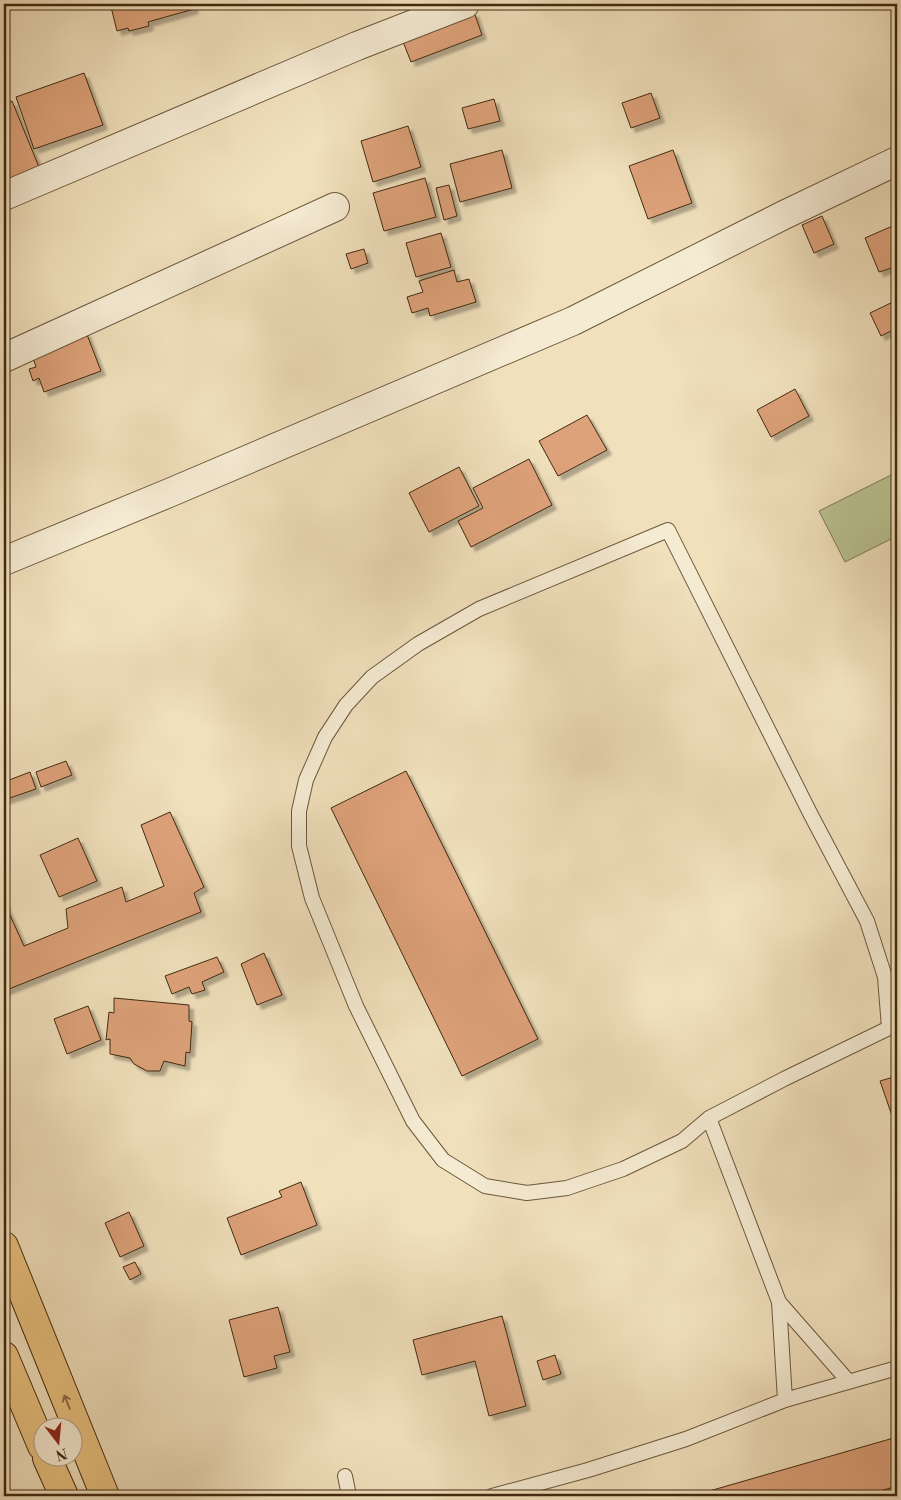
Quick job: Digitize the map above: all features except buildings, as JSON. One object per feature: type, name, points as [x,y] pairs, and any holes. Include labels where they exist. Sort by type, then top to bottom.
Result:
[{"type":"highway","points":[[4,1246],[105,1496]]},
{"type":"highway","points":[[4,1356],[32,1422]]},
{"type":"highway","points":[[52,1468],[64,1496]]},
{"type":"street","points":[[4,196],[358,46],[464,4]]},
{"type":"street","points":[[4,561],[573,321],[786,214],[897,161]]},
{"type":"street","points":[[4,358],[334,208]]},
{"type":"lane","points":[[668,530],[867,921],[885,977],[893,1026],[709,1118],[682,1141],[623,1169],[567,1188],[527,1193],[485,1186],[443,1160],[413,1121],[356,1006],[312,898],[299,846],[299,810],[306,780],[325,737],[346,705],[372,677],[418,644],[479,609],[668,530]]},
{"type":"lane","points":[[709,1118],[779,1302],[786,1400]]},
{"type":"lane","points":[[779,1302],[849,1382]]},
{"type":"lane","points":[[492,1496],[588,1470],[686,1439],[786,1400],[897,1368]]},
{"type":"lane","points":[[345,1476],[349,1496]]},
{"type":"green space","points":[[897,472],[897,536],[845,562],[819,511]]}]
